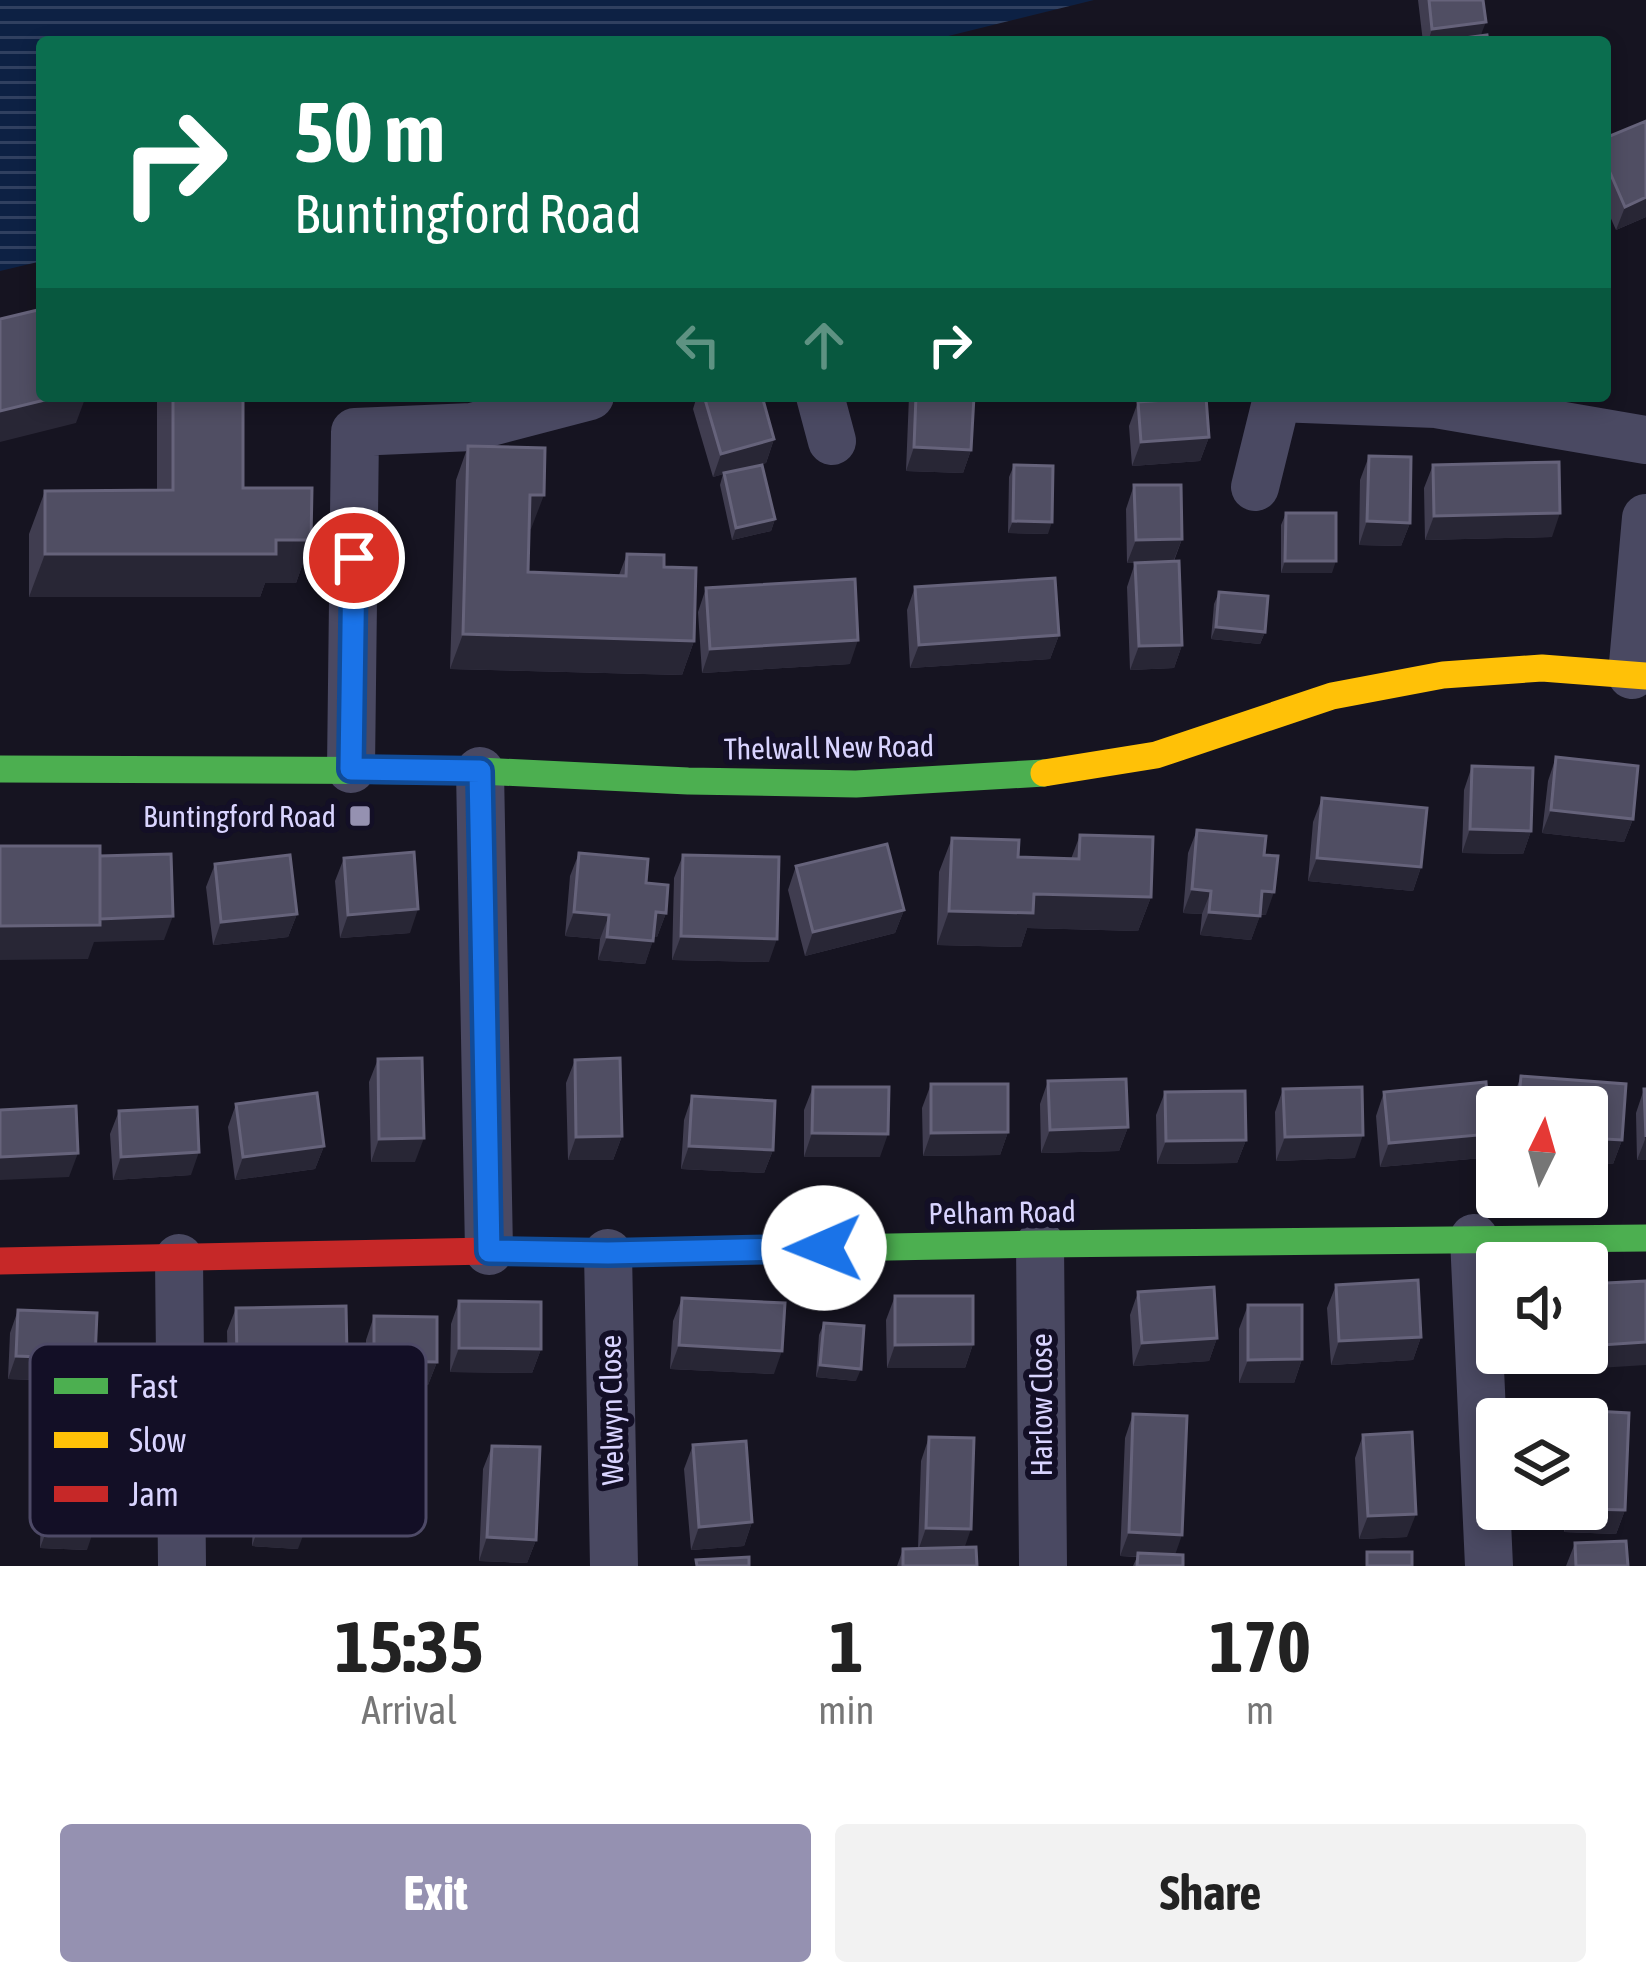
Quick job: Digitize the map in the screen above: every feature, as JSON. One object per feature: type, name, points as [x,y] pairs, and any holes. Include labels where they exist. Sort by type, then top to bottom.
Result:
[{"type":"street","points":[[351,769],[355,414],[472,428],[568,402]]},
{"type":"street","points":[[1256,488],[1275,402]]},
{"type":"street","points":[[1390,402],[1436,404],[1646,440]]},
{"type":"street","points":[[1639,675],[1646,518]]},
{"type":"street","name":"Thelwall New Road","points":[[0,769],[480,771],[856,784],[1051,772],[1156,755],[1332,696],[1443,675],[1542,668],[1639,675]]},
{"type":"street","points":[[480,771],[489,1251]]},
{"type":"street","points":[[1474,1238],[1489,1566]]},
{"type":"street","name":"Pelham Road","points":[[0,1261],[1646,1238]]},
{"type":"street","name":"Harlow Close","points":[[1040,1244],[1042,1566]]},
{"type":"street","name":"Welwyn Close","points":[[608,1253],[614,1566]]},
{"type":"street","points":[[179,1258],[180,1344]]},
{"type":"street","points":[[182,1536],[182,1566]]},
{"type":"water","points":[[0,0],[1094,0],[948,36],[36,36],[36,262],[0,271]]},
{"type":"building","points":[[1429,0],[1483,0],[1486,22],[1432,29]]},
{"type":"building","points":[[1646,121],[1646,197],[1625,207],[1611,175],[1611,136]]},
{"type":"building","points":[[36,310],[37,402],[0,411],[0,319]]},
{"type":"building","points":[[173,402],[243,402],[243,488],[312,488],[311,540],[276,540],[276,554],[45,554],[45,491],[173,490]]},
{"type":"building","points":[[706,402],[764,402],[774,439],[721,454]]},
{"type":"building","points":[[916,402],[974,402],[971,450],[914,447]]},
{"type":"building","points":[[1138,402],[1206,402],[1209,437],[1141,442]]},
{"type":"building","points":[[468,446],[545,448],[544,495],[530,495],[528,572],[626,576],[627,554],[664,555],[664,567],[696,568],[694,641],[463,634]]},
{"type":"building","points":[[1369,456],[1411,457],[1410,523],[1367,521]]},
{"type":"building","points":[[1559,462],[1560,513],[1434,516],[1433,465]]},
{"type":"building","points":[[762,465],[775,519],[736,528],[724,473]]},
{"type":"building","points":[[1014,465],[1053,466],[1052,522],[1013,521]]},
{"type":"building","points":[[1134,485],[1181,485],[1182,539],[1136,540]]},
{"type":"building","points":[[1286,513],[1336,513],[1336,561],[1285,561]]},
{"type":"building","points":[[1179,561],[1182,645],[1139,646],[1135,563]]},
{"type":"building","points":[[1055,578],[1059,635],[919,645],[915,587]]},
{"type":"building","points":[[855,579],[858,640],[710,649],[706,588]]},
{"type":"building","points":[[1219,592],[1268,596],[1265,632],[1216,627]]},
{"type":"building","points":[[1556,757],[1638,766],[1633,819],[1551,810]]},
{"type":"building","points":[[1472,766],[1533,768],[1531,831],[1470,829]]},
{"type":"building","points":[[1322,798],[1427,808],[1421,867],[1317,858]]},
{"type":"building","points":[[1197,830],[1266,836],[1264,855],[1278,856],[1274,892],[1262,891],[1260,916],[1209,912],[1211,891],[1192,889]]},
{"type":"building","points":[[1080,835],[1153,837],[1151,897],[1034,894],[1033,913],[949,911],[952,838],[1019,840],[1018,857],[1079,859]]},
{"type":"building","points":[[887,844],[904,910],[813,932],[796,866]]},
{"type":"building","points":[[0,846],[100,846],[100,925],[0,926]]},
{"type":"building","points":[[414,852],[418,909],[348,915],[344,858]]},
{"type":"building","points":[[579,853],[648,859],[646,883],[668,885],[666,913],[656,912],[653,941],[607,937],[609,915],[574,912]]},
{"type":"building","points":[[171,854],[173,916],[100,919],[100,856]]},
{"type":"building","points":[[290,855],[297,914],[221,922],[215,864]]},
{"type":"building","points":[[683,855],[779,857],[777,939],[681,936]]},
{"type":"building","points":[[422,1058],[424,1138],[379,1139],[378,1059]]},
{"type":"building","points":[[620,1058],[622,1136],[576,1137],[575,1060]]},
{"type":"building","points":[[1521,1076],[1626,1084],[1622,1140],[1608,1139],[1608,1086],[1520,1086]]},
{"type":"building","points":[[1126,1079],[1128,1127],[1050,1130],[1048,1081]]},
{"type":"building","points":[[1486,1082],[1486,1086],[1476,1086],[1476,1135],[1389,1143],[1384,1092]]},
{"type":"building","points":[[931,1084],[1008,1084],[1008,1132],[931,1133]]},
{"type":"building","points":[[813,1087],[889,1087],[888,1134],[812,1133]]},
{"type":"building","points":[[1362,1087],[1363,1135],[1285,1137],[1283,1089]]},
{"type":"building","points":[[1245,1091],[1246,1140],[1166,1141],[1165,1092]]},
{"type":"building","points":[[317,1093],[324,1146],[243,1157],[236,1104]]},
{"type":"building","points":[[692,1096],[775,1101],[773,1150],[689,1146]]},
{"type":"building","points":[[76,1106],[78,1153],[0,1157],[0,1110]]},
{"type":"building","points":[[197,1107],[199,1152],[121,1157],[119,1111]]},
{"type":"building","points":[[1418,1280],[1421,1337],[1339,1341],[1336,1285]]},
{"type":"building","points":[[1646,1281],[1646,1342],[1608,1345],[1608,1283]]},
{"type":"building","points":[[1214,1287],[1217,1338],[1142,1343],[1138,1292]]},
{"type":"building","points":[[895,1296],[973,1296],[973,1344],[895,1345]]},
{"type":"building","points":[[682,1298],[785,1303],[782,1351],[679,1345]]},
{"type":"building","points":[[459,1301],[541,1302],[541,1349],[459,1348]]},
{"type":"building","points":[[1248,1305],[1302,1305],[1302,1359],[1248,1360]]},
{"type":"building","points":[[346,1306],[347,1344],[237,1344],[236,1308]]},
{"type":"building","points":[[18,1310],[97,1313],[96,1344],[30,1344],[30,1357],[16,1356]]},
{"type":"building","points":[[374,1316],[437,1317],[437,1362],[426,1362],[426,1344],[374,1344]]},
{"type":"building","points":[[824,1323],[864,1326],[861,1369],[820,1365]]},
{"type":"building","points":[[1608,1412],[1629,1413],[1625,1510],[1608,1510]]},
{"type":"building","points":[[1133,1414],[1187,1416],[1182,1535],[1129,1532]]},
{"type":"building","points":[[1412,1432],[1416,1514],[1368,1516],[1363,1435]]},
{"type":"building","points":[[929,1437],[974,1438],[971,1529],[926,1528]]},
{"type":"building","points":[[746,1441],[752,1522],[699,1527],[693,1445]]},
{"type":"building","points":[[492,1446],[540,1447],[536,1540],[487,1537]]},
{"type":"building","points":[[1626,1541],[1628,1566],[1576,1566],[1575,1543]]},
{"type":"building","points":[[976,1547],[977,1566],[903,1566],[903,1549]]},
{"type":"building","points":[[1367,1552],[1412,1552],[1412,1566],[1367,1566]]},
{"type":"building","points":[[1138,1553],[1183,1555],[1183,1566],[1137,1566]]},
{"type":"building","points":[[749,1557],[749,1566],[697,1566],[696,1560]]},
{"type":"traffic: fast","points":[[0,769],[480,771],[856,784],[1044,773]]},
{"type":"traffic: fast","points":[[590,1253],[1646,1238]]},
{"type":"traffic: slow","points":[[1044,773],[1156,755],[1332,696],[1443,675],[1542,668],[1646,676]]},
{"type":"traffic: jam","points":[[0,1261],[590,1253]]},
{"type":"place","name":"Buntingford Road","points":[[360,816]]},
{"type":"route","points":[[354,558],[351,769],[480,771],[489,1251],[824,1248]]}]
